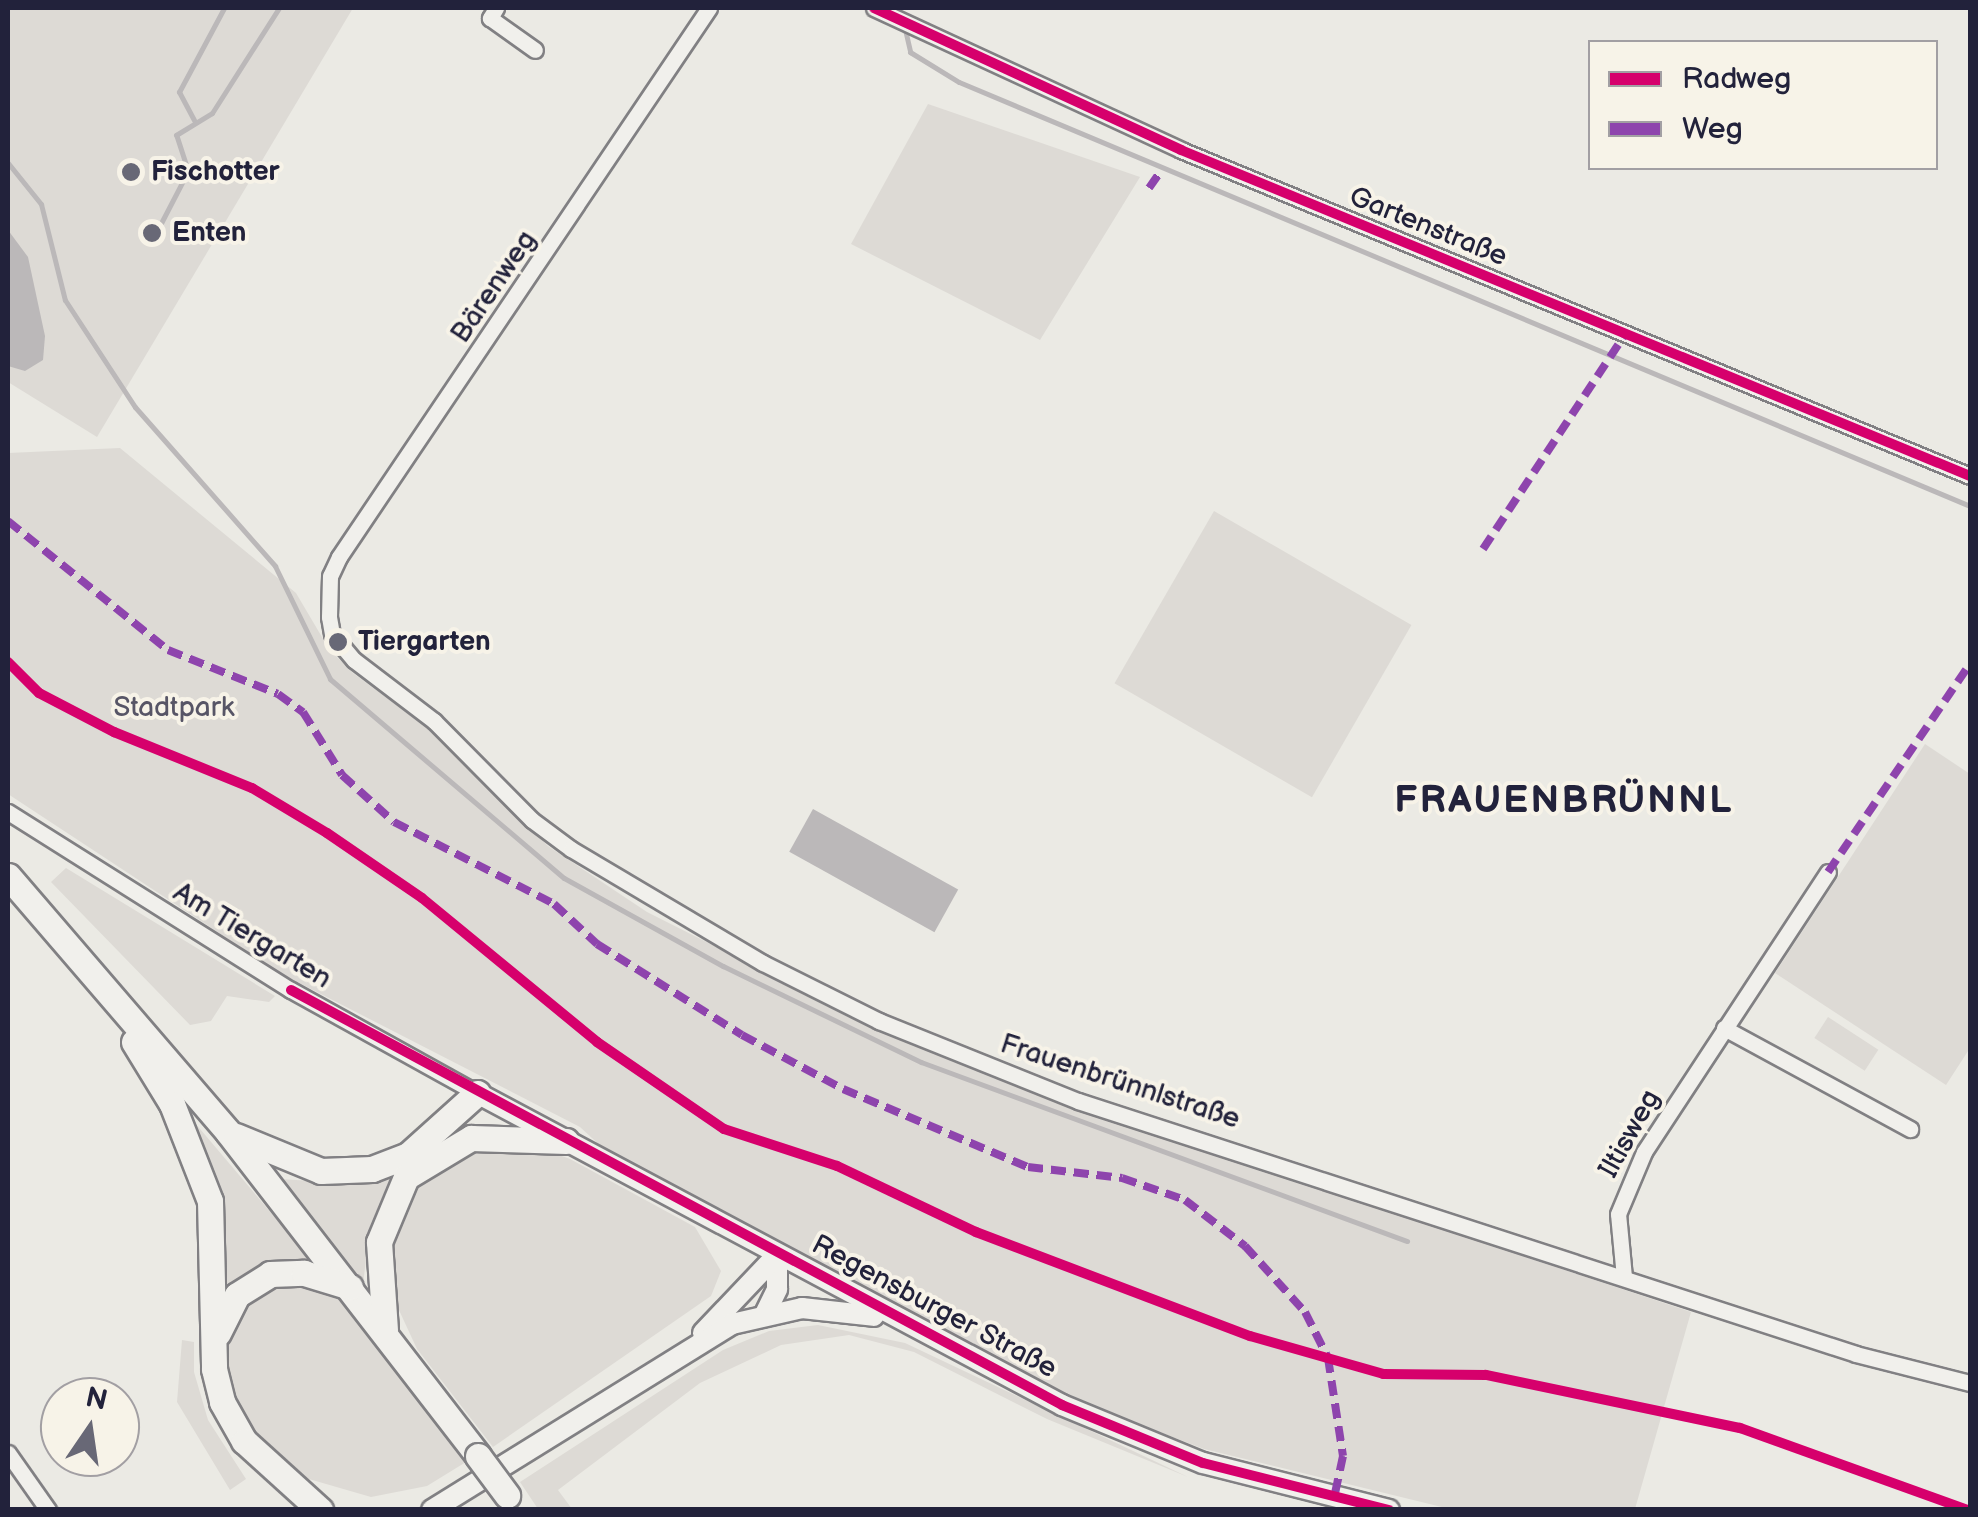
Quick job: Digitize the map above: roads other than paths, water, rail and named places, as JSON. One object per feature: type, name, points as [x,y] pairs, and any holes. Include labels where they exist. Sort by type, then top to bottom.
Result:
[{"type":"main road","points":[[8,876],[228,1132],[385,1330],[512,1502]]},
{"type":"main road","points":[[92,974],[172,1104],[201,1172],[214,1230],[213,1353],[222,1402],[244,1441],[320,1510]]},
{"type":"main road","points":[[228,1132],[297,1166],[372,1169],[408,1155],[477,1093]]},
{"type":"main road","points":[[471,1138],[477,1093]]},
{"type":"main road","points":[[385,1330],[379,1242],[393,1196],[436,1154],[471,1138],[566,1141]]},
{"type":"main road","points":[[213,1353],[227,1308],[260,1278],[304,1273],[351,1287]]},
{"type":"street","points":[[496,8],[490,18],[535,50]]},
{"type":"street","name":"Bärenweg","points":[[328,597],[339,557],[710,8]]},
{"type":"street","name":"Gartenstraße","points":[[880,10],[913,29],[1177,148],[1970,476]]},
{"type":"street","name":"Frauenbrünnlstraße","points":[[328,597],[332,634],[354,660],[434,720],[532,820],[612,876],[835,1001],[1078,1101],[1856,1354],[1970,1383]]},
{"type":"street","name":"Am Tiergarten","points":[[8,812],[291,990],[477,1093]]},
{"type":"street","name":"Iltisweg","points":[[1624,1276],[1622,1198],[1724,1028],[1828,872]]},
{"type":"street","points":[[1724,1028],[1910,1129]]},
{"type":"street","name":"Regensburger Straße","points":[[477,1093],[1062,1405],[1186,1456],[1389,1510]]},
{"type":"street","points":[[765,1314],[777,1289],[777,1255]]},
{"type":"street","points":[[694,1343],[777,1255]]},
{"type":"street","points":[[432,1510],[694,1343],[765,1314],[835,1308],[901,1322]]},
{"type":"street","points":[[8,1453],[48,1510]]},
{"type":"waterway","points":[[194,120],[179,92],[224,8]]},
{"type":"waterway","points":[[160,225],[188,171],[176,135],[212,113],[279,8]]},
{"type":"waterway","points":[[904,25],[910,52],[959,82],[1970,506]]},
{"type":"waterway","points":[[8,163],[41,204],[65,300],[135,407],[275,566],[330,679],[564,878],[723,966],[921,1062],[1407,1241]]},
{"type":"place","name":"Fischotter","points":[[131,172]]},
{"type":"place","name":"Enten","points":[[152,233]]},
{"type":"place","name":"Tiergarten","points":[[338,642]]},
{"type":"district","name":"FRAUENBRÜNNL","points":[[1564,801]]},
{"type":"park label","name":"Stadtpark","points":[[174,708]]}]
